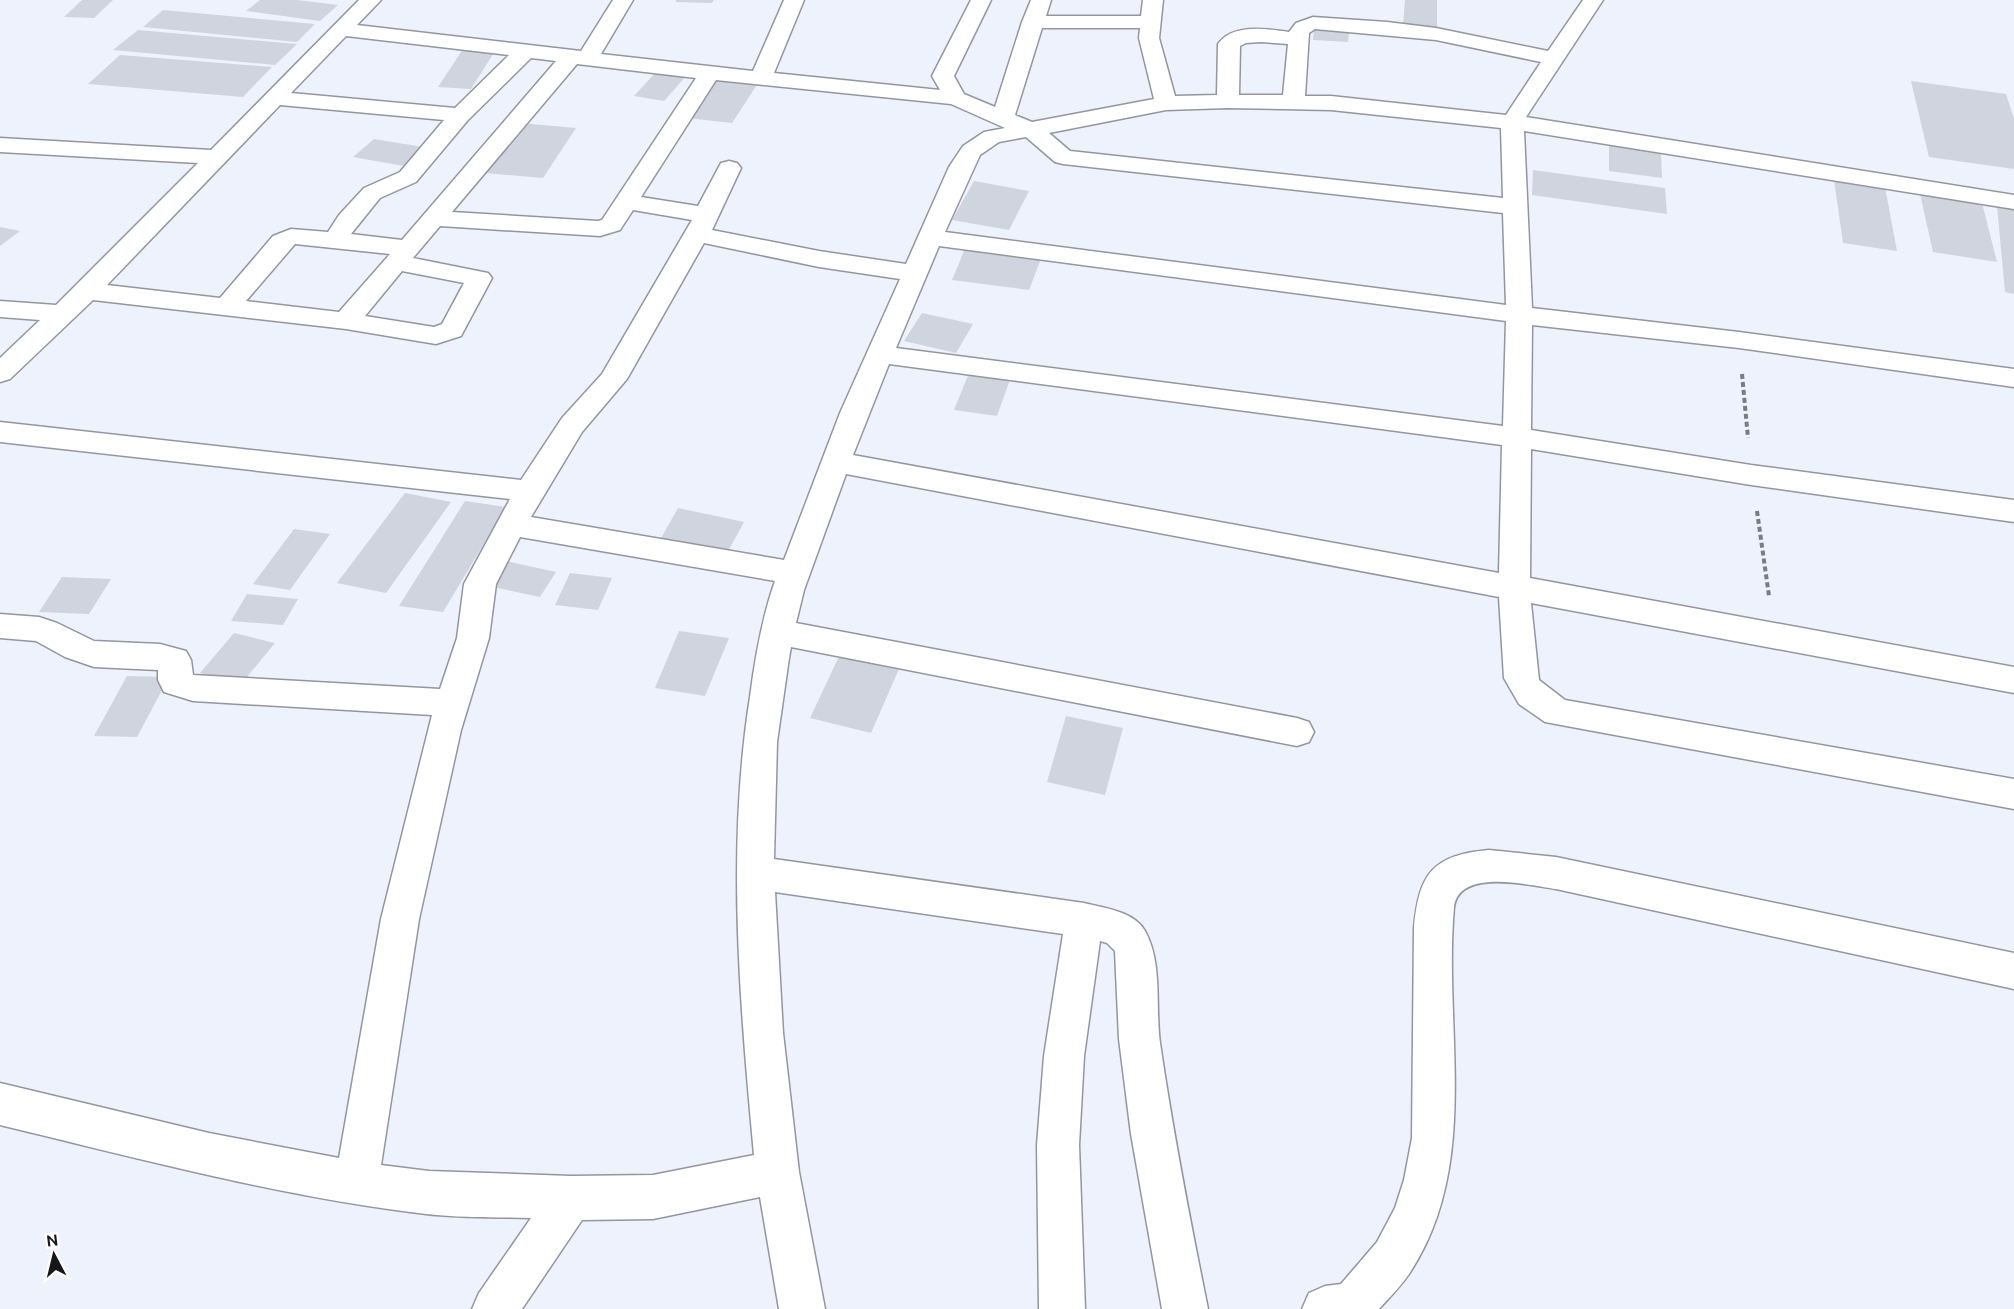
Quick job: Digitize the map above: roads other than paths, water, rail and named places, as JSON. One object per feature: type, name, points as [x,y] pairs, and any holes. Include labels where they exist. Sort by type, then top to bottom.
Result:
[{"type":"street","points":[[0,374],[87,291],[371,0]]},
{"type":"street","points":[[346,321],[433,218],[579,58],[623,0]]},
{"type":"street","points":[[761,77],[794,0]]},
{"type":"street","points":[[955,98],[944,76],[981,0]]},
{"type":"street","points":[[1003,118],[1032,22],[1041,0]]},
{"type":"street","points":[[1153,0],[1149,38],[1166,103]]},
{"type":"street","points":[[1322,23],[1325,0]]},
{"type":"street","points":[[1593,0],[1512,122],[1519,315],[1514,586],[1523,683],[1530,695],[1557,711],[2014,794]]},
{"type":"street","points":[[1032,22],[1151,21]]},
{"type":"street","points":[[1294,101],[1298,39],[1303,27],[1322,23],[1436,34],[1555,59]]},
{"type":"street","points":[[341,29],[710,73],[955,98],[1033,130],[1063,158],[1515,207]]},
{"type":"street","points":[[1228,101],[1229,44],[1232,39],[1243,36],[1298,39]]},
{"type":"street","points":[[335,240],[348,220],[372,193],[408,177],[460,115],[525,52]]},
{"type":"street","points":[[433,218],[600,229],[610,225],[710,73]]},
{"type":"street","points":[[273,98],[460,115]]},
{"type":"street","points":[[802,1309],[777,1172],[763,1033],[755,873],[760,742],[778,632],[794,573],[879,354],[929,237],[961,167],[971,151],[992,137],[1166,103],[1294,101],[1512,122],[2014,202]]},
{"type":"street","points":[[0,145],[218,158]]},
{"type":"street","points":[[356,1183],[400,919],[452,703],[473,638],[480,584],[529,491],[572,425],[613,379],[702,224],[729,168]]},
{"type":"street","points":[[625,202],[819,259],[914,273]]},
{"type":"street","points":[[87,291],[346,321],[436,336],[452,330],[479,278],[402,255],[335,240],[291,236],[282,241],[227,307]]},
{"type":"street","points":[[929,237],[1519,315],[1738,340],[2014,378]]},
{"type":"street","points":[[0,309],[63,314]]},
{"type":"street","points":[[879,354],[1516,437],[1751,475],[2014,510]]},
{"type":"street","points":[[0,432],[529,491]]},
{"type":"street","points":[[836,462],[1514,586],[1776,638],[2014,680]]},
{"type":"street","points":[[510,524],[794,573]]},
{"type":"street","points":[[0,626],[31,628],[50,633],[59,640],[90,653],[112,657],[158,656],[174,660],[173,676],[176,683],[193,688],[452,703]]},
{"type":"street","points":[[778,632],[1297,732]]},
{"type":"street","points":[[1325,1309],[1352,1306],[1393,1258],[1414,1217],[1426,1180],[1433,1138],[1433,928],[1437,894],[1446,880],[1455,873],[1502,865],[1556,873],[2014,971]]},
{"type":"street","points":[[755,873],[1084,920],[1124,932],[1128,936],[1134,950],[1139,1039],[1152,1134],[1185,1309]]},
{"type":"street","points":[[1062,1309],[1058,1144],[1064,1056],[1084,920]]},
{"type":"street","points":[[0,1104],[209,1154],[356,1183],[429,1193],[571,1198],[653,1197],[777,1172]]},
{"type":"street","points":[[495,1309],[571,1198]]}]
